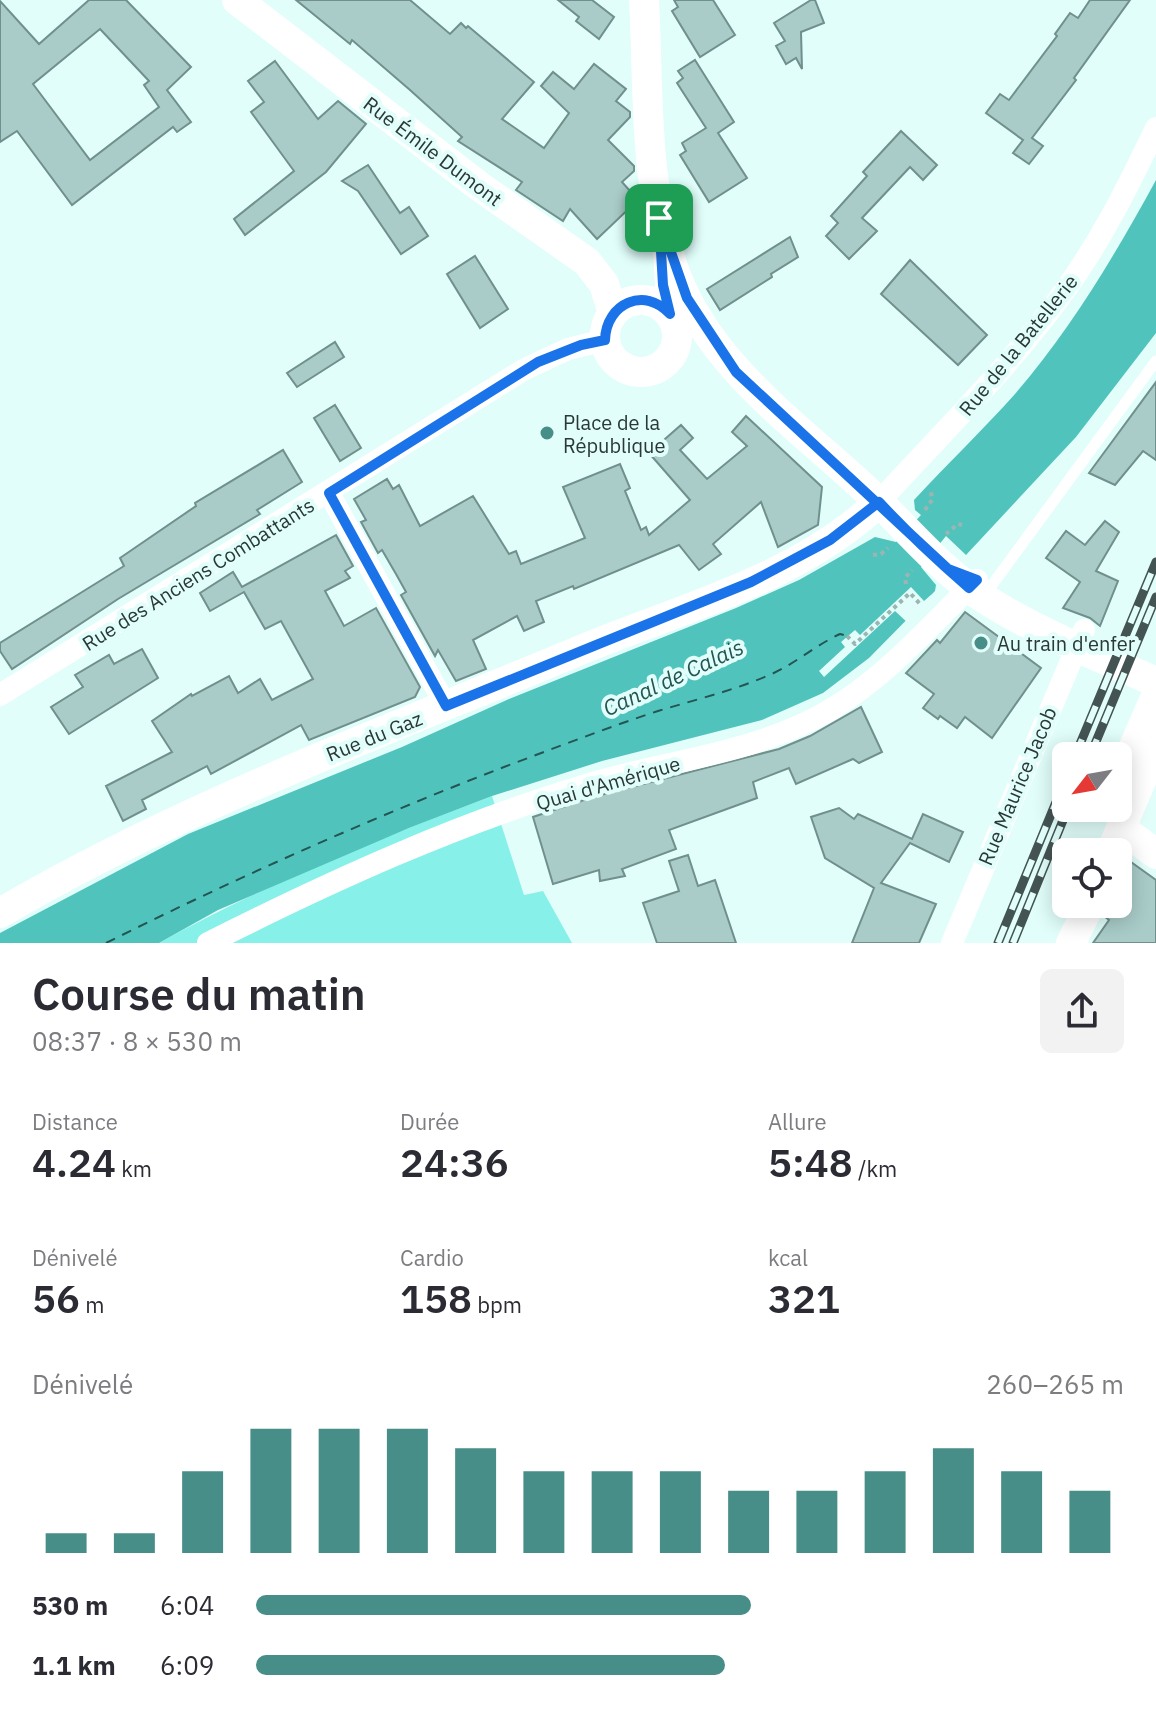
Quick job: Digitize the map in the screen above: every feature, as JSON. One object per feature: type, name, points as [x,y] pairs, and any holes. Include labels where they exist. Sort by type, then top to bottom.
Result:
[{"type":"street","name":"Rue Émile Dumont","points":[[237,0],[467,178],[587,262],[604,284],[609,326]]},
{"type":"street","points":[[644,0],[663,285],[677,330],[676,346],[662,365],[641,371],[619,364],[609,351],[609,326],[622,305],[639,300],[657,303],[670,314]]},
{"type":"street","name":"Rue de la Batellerie","points":[[886,511],[1060,297],[1122,199],[1156,128]]},
{"type":"street","points":[[659,218],[687,298],[736,372]]},
{"type":"street","name":"Rue des Anciens Combattants","points":[[0,695],[470,404],[547,358],[581,345],[609,326]]},
{"type":"street","points":[[676,346],[716,358],[736,372],[886,511],[971,581],[1156,682]]},
{"type":"street","points":[[329,493],[446,706]]},
{"type":"street","name":"Rue du Gaz","points":[[0,913],[101,858],[206,807],[751,582],[886,511]]},
{"type":"street","name":"Quai d'Amérique","points":[[208,943],[341,877],[473,823],[591,784],[785,733],[865,687],[892,664],[971,581]]},
{"type":"street","points":[[1080,639],[1156,662]]},
{"type":"street","name":"Rue Maurice Jacob","points":[[952,943],[1080,639]]},
{"type":"street","points":[[1132,752],[1156,696]]},
{"type":"street","points":[[1156,745],[1113,829],[1156,854]]},
{"type":"street","points":[[1065,943],[1069,918]]},
{"type":"street","points":[[1071,943],[1083,918]]},
{"type":"lane","points":[[971,581],[1156,361]]},
{"type":"path","points":[[847,636],[855,644],[910,593],[923,607],[930,601]]},
{"type":"shaded area","points":[[492,796],[524,895],[543,891],[572,943],[159,943],[281,882]]},
{"type":"water","name":"Canal de Calais","points":[[1156,180],[1156,333],[1076,437],[966,555],[946,536],[921,567],[936,585],[935,591],[869,658],[823,693],[762,720],[602,761],[492,796],[218,910],[159,943],[0,943],[0,933],[188,834],[402,747],[509,699],[736,608],[799,580],[875,537],[896,542],[921,515],[915,510],[914,500],[1015,394],[1055,344],[1108,264]]},
{"type":"pier","points":[[911,587],[924,601],[931,595],[934,598],[909,624],[895,611],[824,677],[819,671],[845,647],[841,642],[855,630],[860,635]]},
{"type":"building","points":[[89,0],[126,0],[191,67],[167,90],[191,122],[177,132],[173,127],[72,205],[17,131],[0,142],[0,1],[39,44]],"holes":[[[100,29],[149,81],[144,85],[159,107],[90,160],[33,84]]]},
{"type":"building","points":[[296,0],[410,0],[450,34],[461,23],[466,28],[468,26],[534,82],[502,119],[544,148],[569,113],[541,86],[553,72],[574,89],[594,64],[626,89],[616,101],[630,112],[630,117],[608,140],[634,166],[634,171],[622,182],[638,200],[597,239],[570,209],[563,221],[516,190],[522,182],[458,141],[462,137],[410,90],[352,40],[350,44]]},
{"type":"building","points":[[558,0],[592,0],[614,17],[599,39],[576,21],[579,17]]},
{"type":"building","points":[[674,0],[713,0],[735,35],[700,57],[672,11],[678,7]]},
{"type":"building","points":[[815,0],[824,23],[801,32],[802,69],[796,58],[786,64],[776,46],[785,41],[774,23]]},
{"type":"building","points":[[1090,0],[1130,0],[1032,138],[1043,146],[1029,164],[1013,153],[1023,140],[986,113],[1000,94],[1009,100],[1057,36],[1055,34],[1070,13],[1078,18]]},
{"type":"building","points":[[695,60],[734,122],[718,133],[747,178],[709,202],[680,155],[686,151],[682,143],[706,128],[677,83],[683,78],[678,71]]},
{"type":"building","points":[[275,61],[318,119],[338,101],[366,124],[326,172],[245,235],[234,219],[294,171],[251,112],[264,102],[248,81]]},
{"type":"building","points":[[901,131],[937,165],[923,180],[910,167],[862,218],[877,231],[849,259],[826,236],[838,223],[831,216],[867,176],[863,172]]},
{"type":"building","points":[[368,165],[400,213],[409,207],[428,236],[401,254],[358,191],[342,181]]},
{"type":"building","points":[[790,237],[798,257],[720,310],[707,289]]},
{"type":"building","points":[[475,256],[508,309],[480,328],[447,274]]},
{"type":"building","points":[[910,260],[987,335],[958,365],[881,294]]},
{"type":"building","points":[[335,342],[344,357],[297,387],[287,373]]},
{"type":"building","points":[[1156,382],[1156,460],[1143,451],[1115,485],[1089,473]]},
{"type":"building","points":[[335,405],[361,448],[340,461],[314,418]]},
{"type":"building","points":[[746,416],[822,487],[818,525],[778,547],[761,502],[713,544],[721,554],[699,570],[679,545],[574,589],[573,586],[536,601],[544,622],[524,631],[517,616],[473,640],[486,669],[456,681],[438,650],[435,656],[401,595],[406,592],[382,550],[378,553],[361,522],[366,520],[354,499],[387,479],[393,489],[399,485],[420,526],[473,496],[509,554],[516,551],[521,564],[585,538],[563,487],[620,464],[630,488],[625,491],[641,530],[646,527],[649,535],[690,500],[649,453],[681,425],[693,438],[680,450],[707,479],[747,446],[732,432]]},
{"type":"building","points":[[283,450],[302,482],[257,510],[260,514],[118,599],[12,669],[0,651],[0,643],[124,566],[120,558],[196,506],[195,503]]},
{"type":"building","points":[[1105,521],[1119,532],[1096,571],[1118,581],[1100,626],[1090,618],[1063,608],[1080,582],[1046,558],[1066,531],[1085,545]]},
{"type":"building","points":[[336,535],[353,566],[345,571],[350,578],[325,591],[344,626],[376,608],[420,687],[415,697],[309,740],[301,725],[211,774],[207,766],[142,800],[146,809],[123,821],[106,786],[172,752],[152,721],[191,694],[229,676],[238,693],[260,679],[272,700],[313,679],[281,621],[265,629],[244,592],[210,611],[200,593],[233,572],[242,587]]},
{"type":"building","points":[[965,612],[1041,668],[992,738],[965,717],[957,728],[923,708],[934,694],[906,673],[937,640],[940,643]]},
{"type":"building","points":[[142,649],[158,678],[69,734],[51,707],[83,687],[75,675],[109,655],[114,664]]},
{"type":"building","points":[[861,707],[882,752],[859,763],[853,759],[796,784],[789,768],[753,782],[757,798],[669,830],[676,849],[622,869],[625,876],[600,881],[599,870],[553,884],[533,817],[593,797],[779,749],[810,736]]},
{"type":"building","points":[[839,808],[854,819],[858,814],[912,839],[923,814],[963,832],[949,862],[910,843],[881,883],[936,904],[919,943],[852,943],[874,888],[825,858],[811,817]]},
{"type":"building","points":[[688,855],[698,886],[715,880],[736,943],[657,943],[643,903],[679,891],[669,861]]},
{"type":"building","points":[[1132,863],[1156,880],[1156,943],[1093,943],[1109,920],[1106,918],[1132,918]]},
{"type":"ferry route","points":[[106,943],[253,872],[403,807],[600,731],[754,681],[777,672],[840,634],[847,636]]},
{"type":"railway","points":[[1081,742],[1156,562]]},
{"type":"railway","points":[[1096,742],[1156,597]]},
{"type":"railway","points":[[998,943],[1052,812]]},
{"type":"railway","points":[[1013,943],[1062,822]]},
{"type":"place","name":"Place de la République","points":[[547,433]]},
{"type":"place","name":"Au train d'enfer","points":[[981,643]]},
{"type":"route","points":[[659,218],[663,285],[670,314],[657,303],[645,300],[622,305],[608,321],[605,340],[555,354],[525,369],[329,493],[446,706],[785,566],[854,524],[879,502],[894,519],[948,569],[969,588],[977,580],[948,569],[879,502],[736,372],[687,298],[676,275],[659,218]]}]
